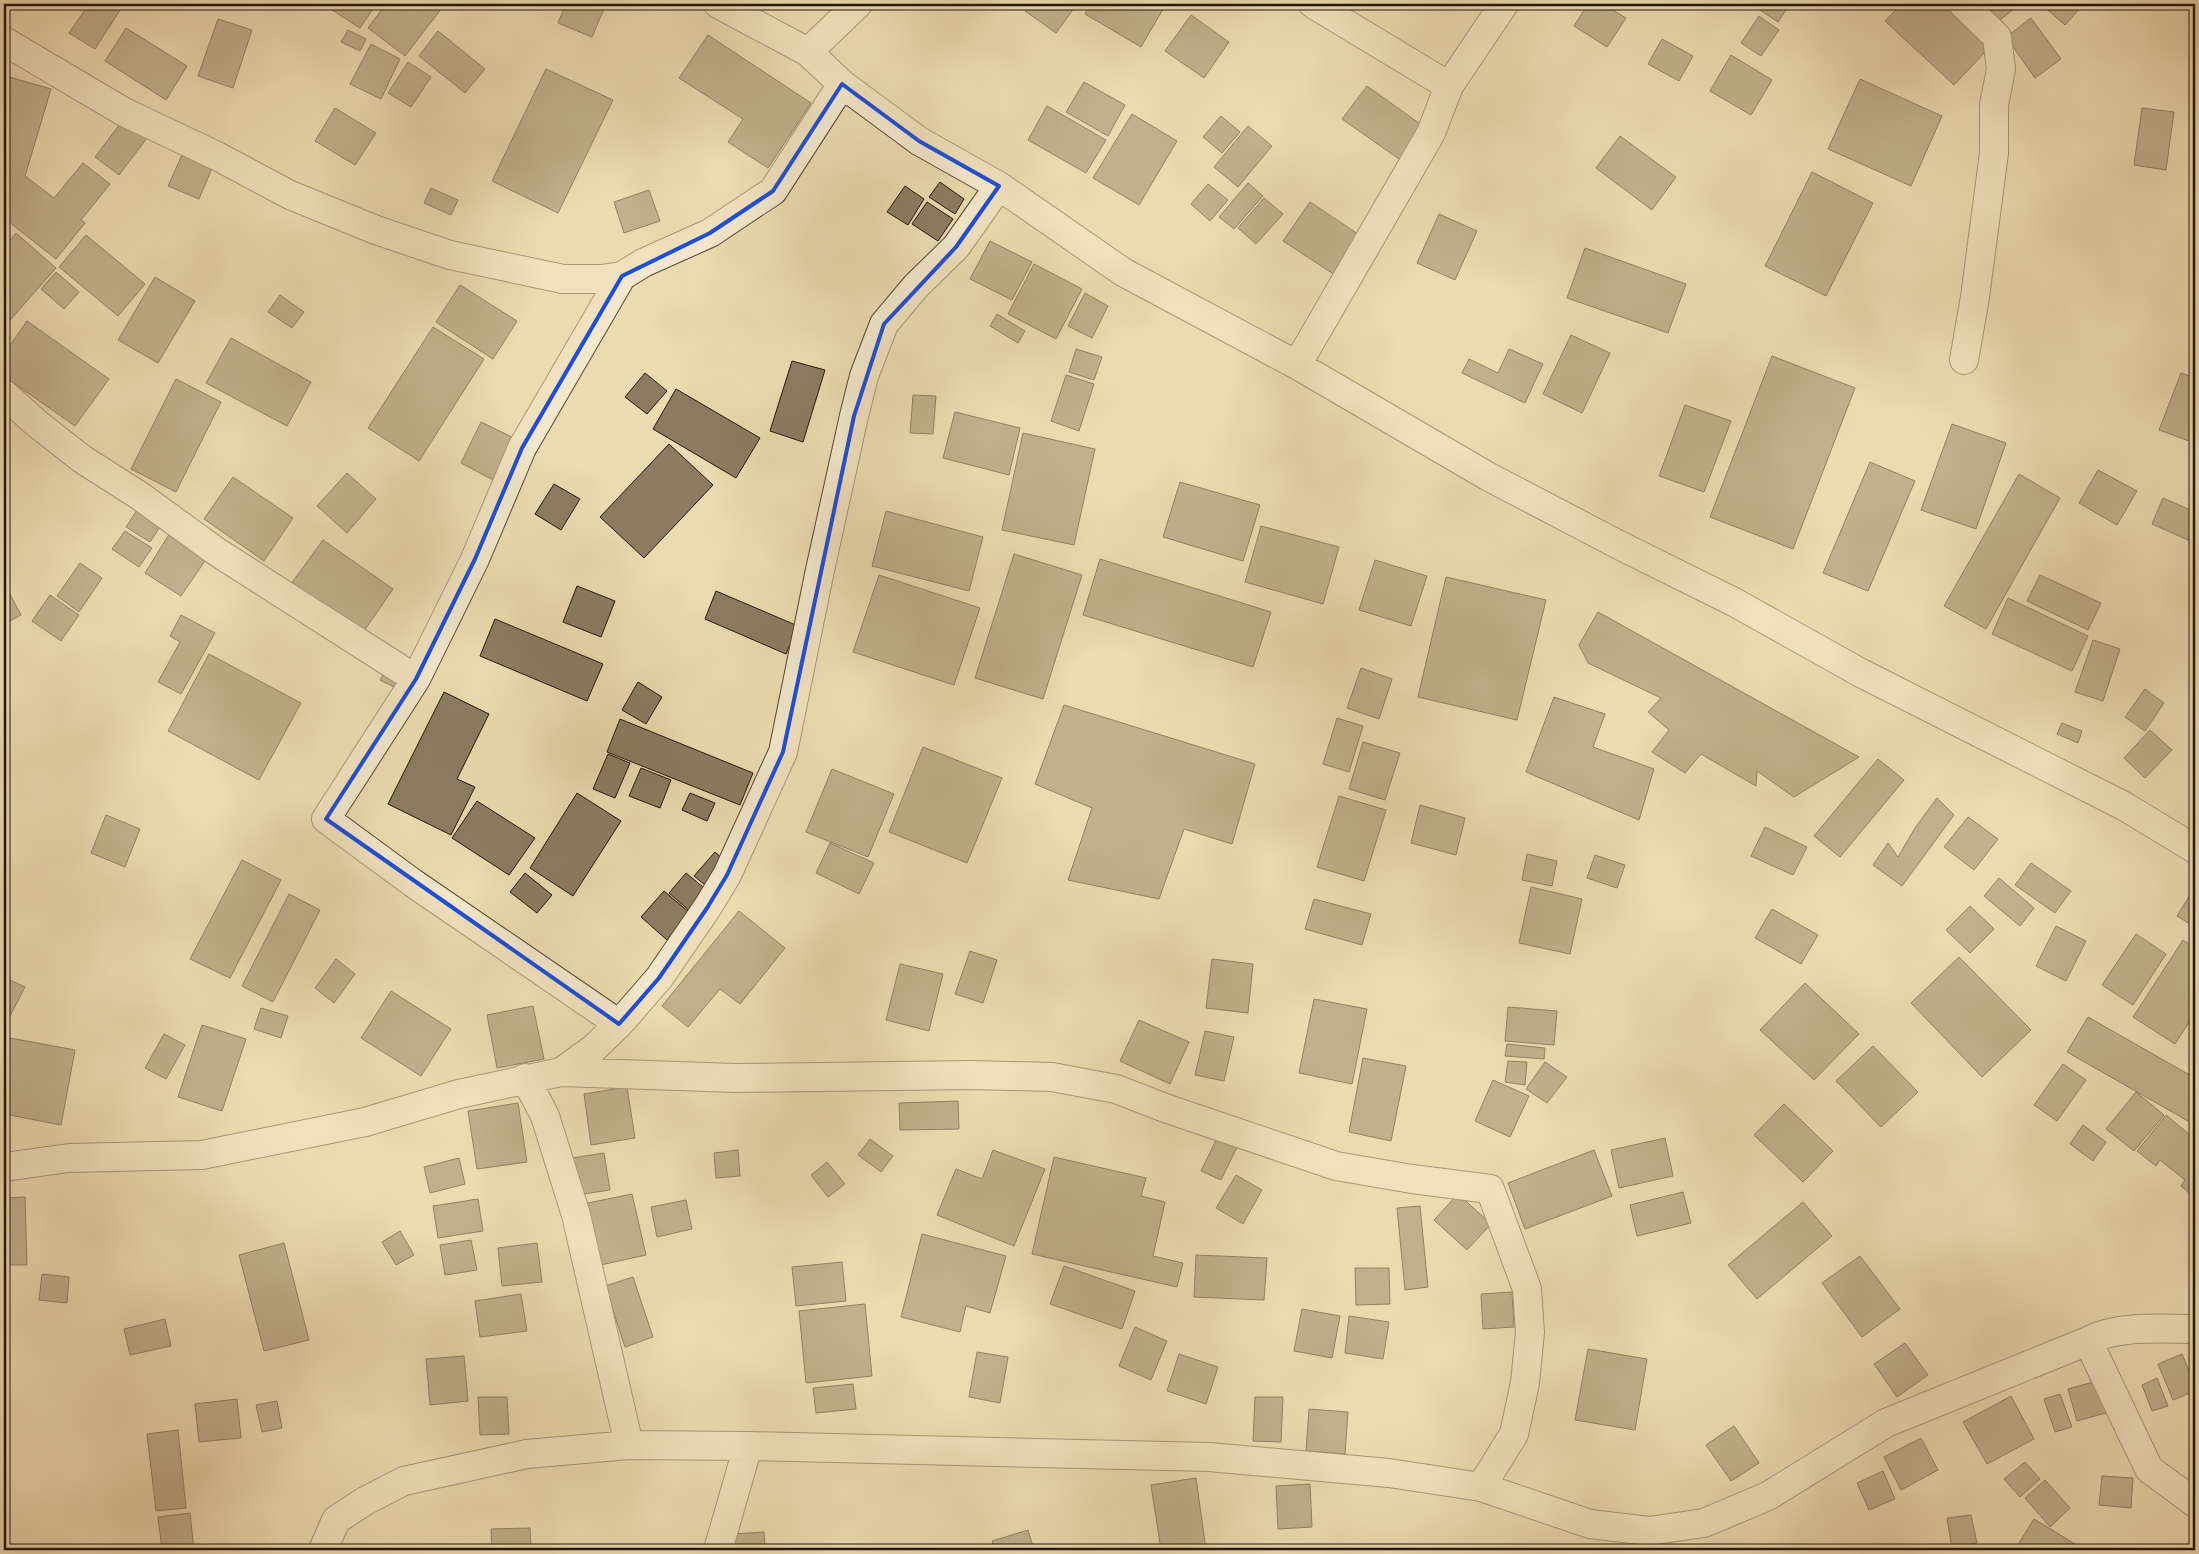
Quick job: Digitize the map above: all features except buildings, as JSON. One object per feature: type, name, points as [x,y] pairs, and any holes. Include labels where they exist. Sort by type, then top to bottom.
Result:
[{"type":"street","points":[[718,4],[808,52],[842,84],[919,141],[999,186],[1123,272],[1297,365],[1489,477],[1734,602],[1861,673],[2124,806],[2195,849]]},
{"type":"street","points":[[808,52],[858,4]]},
{"type":"street","points":[[1313,4],[1449,86]]},
{"type":"street","points":[[1297,365],[1431,133],[1449,86],[1504,4]]},
{"type":"street","points":[[1963,4],[1997,37],[2001,69],[1994,105],[1994,153],[1975,297],[1964,360]]},
{"type":"street","points":[[4,41],[124,112],[217,156],[290,195],[376,230],[450,255],[563,280],[601,280],[622,276],[643,263],[710,233],[773,191],[842,84]]},
{"type":"street","points":[[561,1072],[593,1049],[619,1024],[659,978],[727,875],[783,752],[854,416],[864,376],[884,324],[916,286],[956,247],[999,186]]},
{"type":"street","points":[[619,1024],[413,883],[326,820],[416,679],[475,559],[522,448],[622,276]]},
{"type":"street","points":[[4,394],[35,422],[82,459],[140,496],[217,552],[416,679]]},
{"type":"street","points":[[4,1167],[70,1158],[202,1154],[365,1122],[459,1094],[525,1078],[561,1072],[735,1078],[1052,1077],[1116,1090],[1336,1166],[1412,1179],[1490,1189],[1527,1289],[1530,1332],[1525,1382],[1514,1434],[1481,1487]]},
{"type":"street","points":[[525,1078],[545,1116],[576,1215],[629,1445]]},
{"type":"street","points":[[323,1550],[336,1520],[404,1481],[528,1454],[629,1445],[1209,1457],[1389,1473],[1481,1487],[1590,1524],[1649,1531],[1704,1523],[1768,1496],[1886,1423],[2088,1341],[2098,1335],[2147,1329],[2195,1329]]},
{"type":"street","points":[[2088,1341],[2149,1469],[2195,1503]]},
{"type":"street","points":[[718,1550],[748,1446]]},
{"type":"highlighted area","points":[[842,84],[919,141],[999,186],[956,247],[884,324],[854,416],[783,752],[727,875],[659,978],[619,1024],[326,819],[416,679],[475,559],[522,448],[622,276],[710,233],[773,191]]}]
